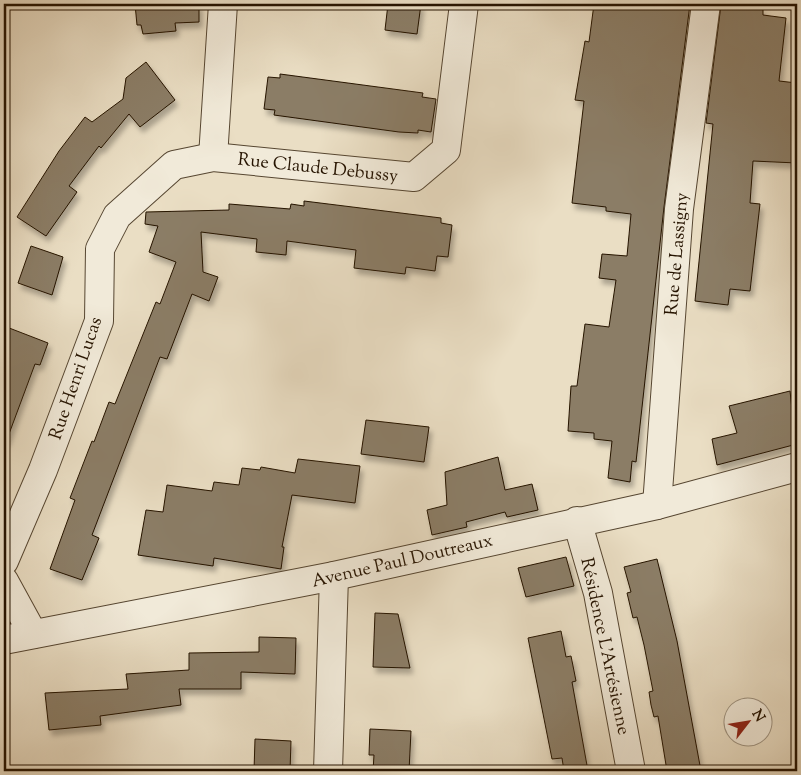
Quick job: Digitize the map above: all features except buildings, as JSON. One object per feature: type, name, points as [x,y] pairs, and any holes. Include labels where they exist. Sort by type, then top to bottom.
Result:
[{"type":"street","points":[[213,157],[223,4]]},
{"type":"street","name":"Rue Claude Debussy","points":[[213,157],[414,177],[446,150],[464,4]]},
{"type":"street","name":"Rue de Lassigny","points":[[657,505],[679,209],[706,4]]},
{"type":"street","name":"Rue Henri Lucas","points":[[4,561],[42,470],[99,321],[100,249],[104,241],[117,216],[174,165],[213,157]]},
{"type":"street","name":"Avenue Paul Doutreaux","points":[[4,640],[334,576],[577,521],[657,505],[797,468]]},
{"type":"street","name":"Résidence L'Artésienne","points":[[577,521],[598,593],[631,771]]},
{"type":"street","points":[[328,771],[334,576]]},
{"type":"street","points":[[4,581],[33,634]]}]
